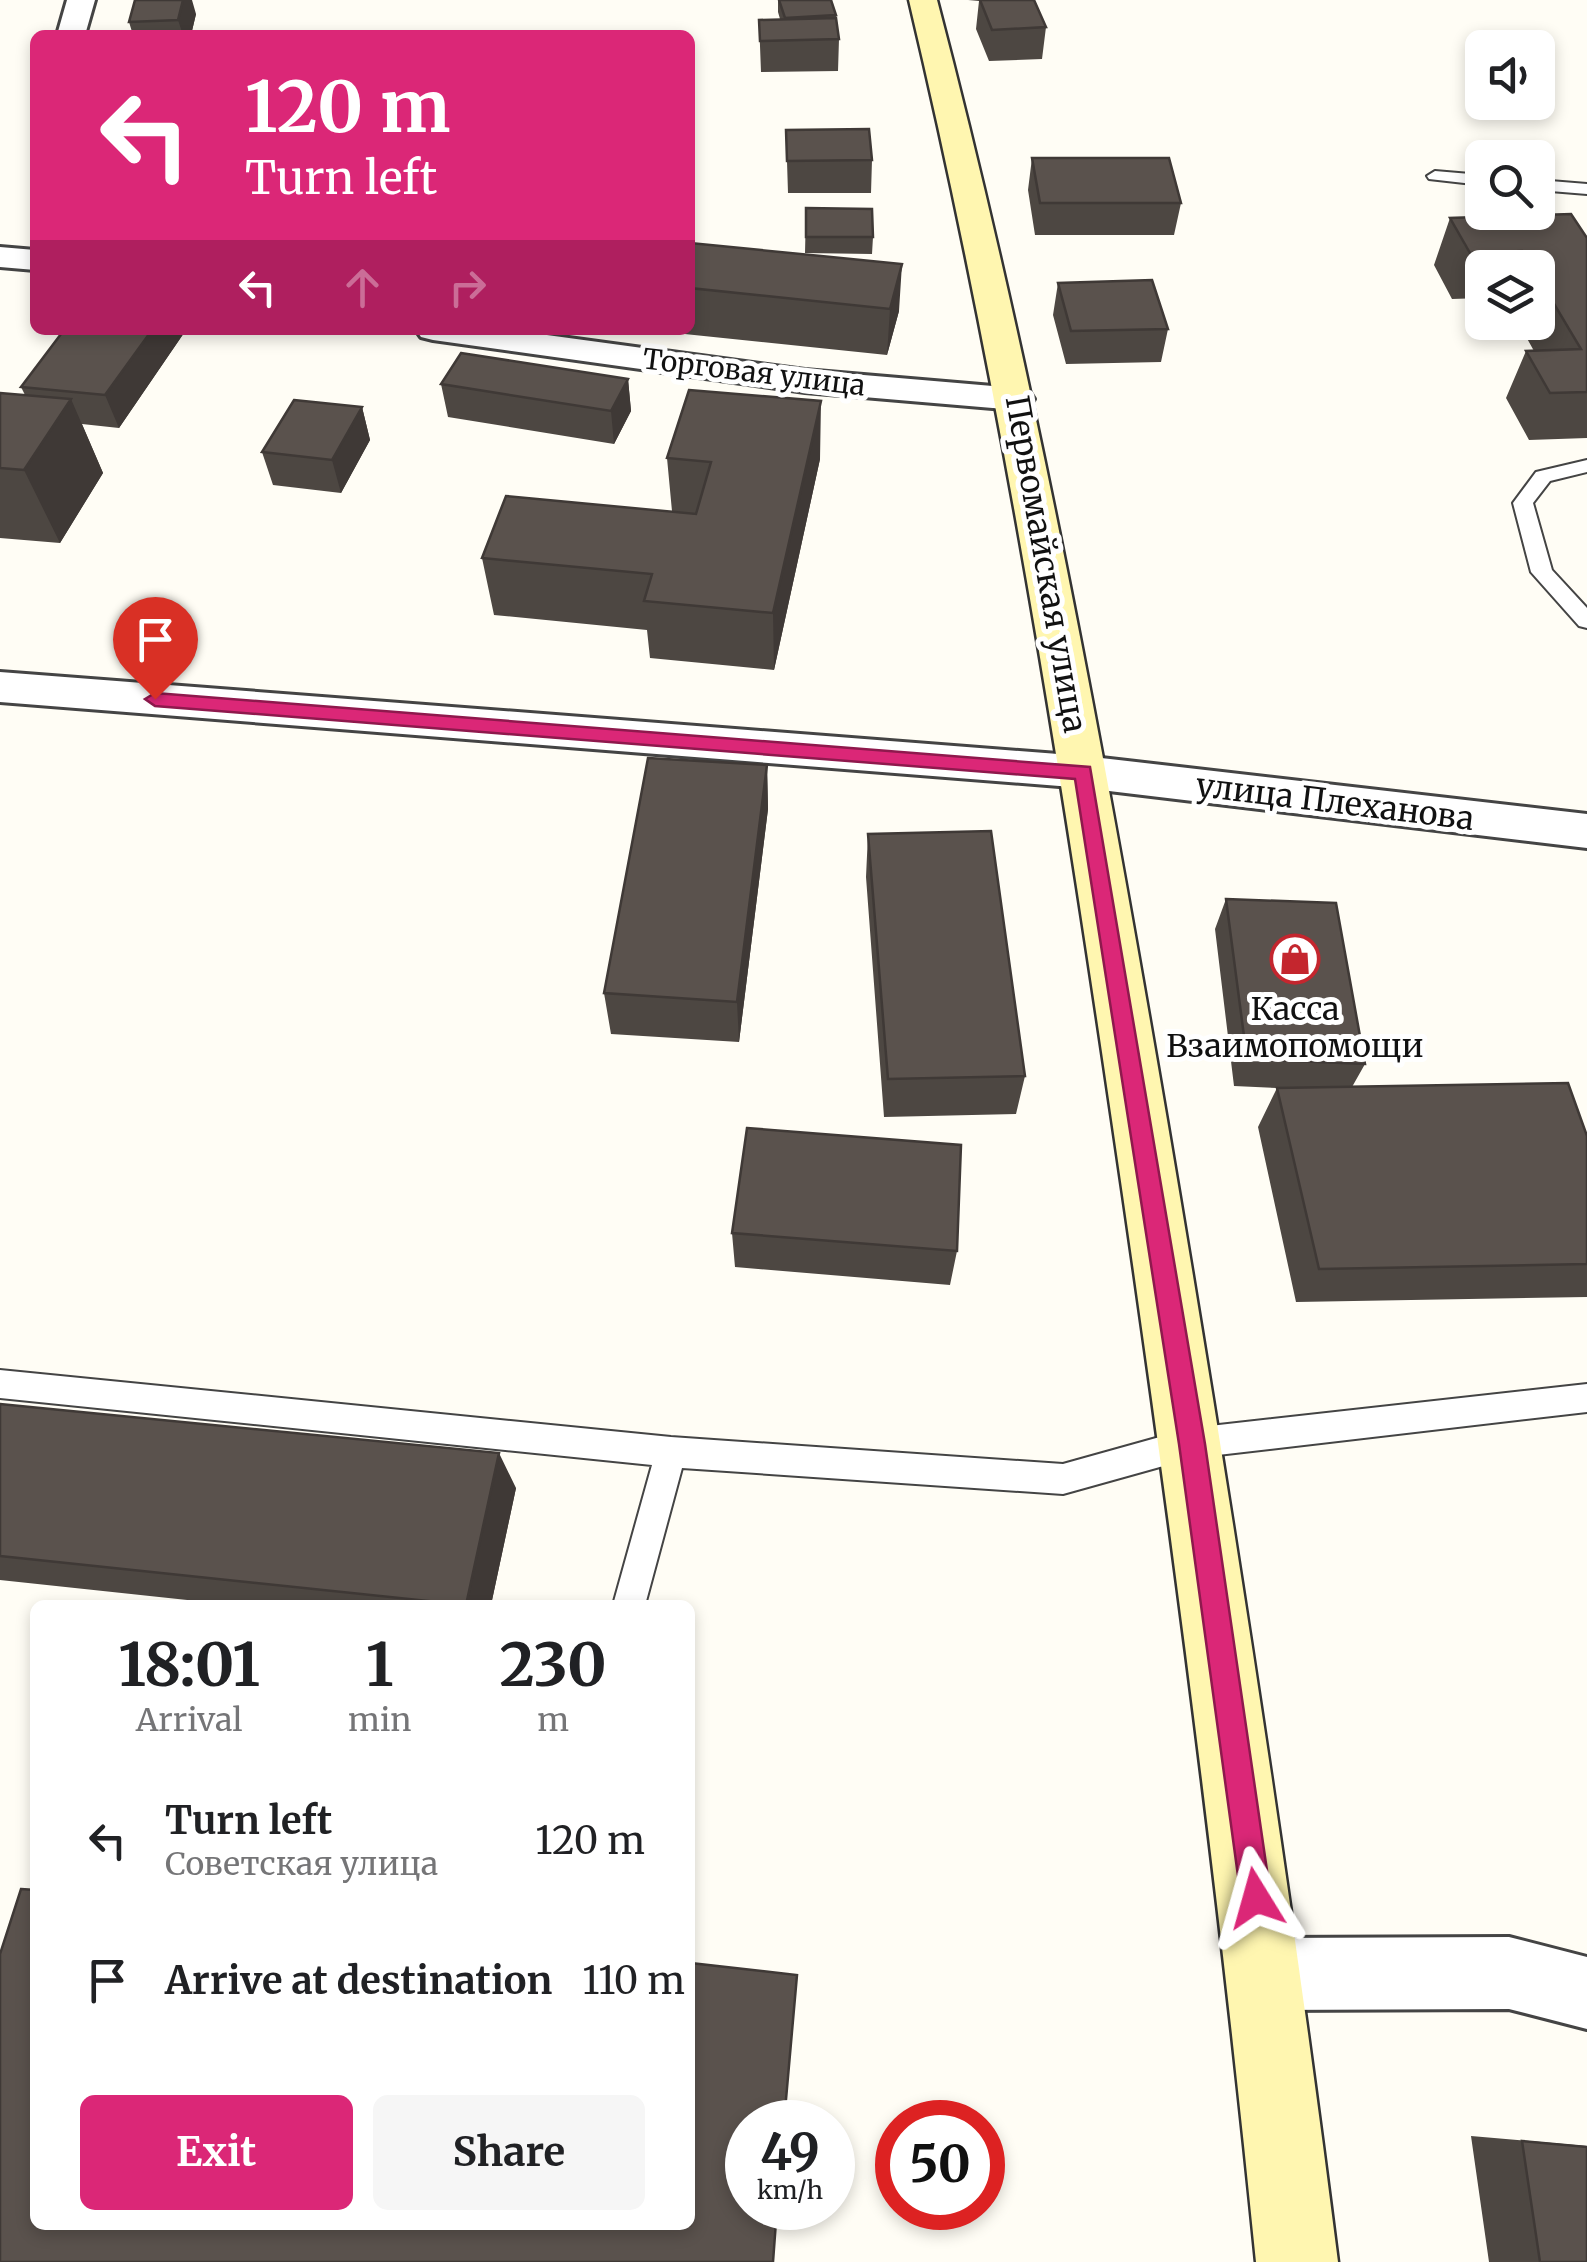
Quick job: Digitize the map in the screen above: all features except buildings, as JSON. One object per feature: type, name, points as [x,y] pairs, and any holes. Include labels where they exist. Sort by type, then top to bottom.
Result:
[{"type":"main road","name":"Первомайская улица","points":[[923,0],[1016,399],[1084,772],[1192,1444],[1266,1974],[1298,2262]]},
{"type":"street","points":[[72,30],[80,0]]},
{"type":"street","points":[[0,257],[30,260]]},
{"type":"street","name":"Торговая улица","points":[[469,335],[805,381],[1016,399]]},
{"type":"street","name":"улица Плеханова","points":[[0,687],[1084,772],[1587,831]]},
{"type":"street","points":[[1266,1974],[1509,1973],[1587,1993]]},
{"type":"lane","points":[[1435,176],[1465,179]]},
{"type":"lane","points":[[1555,187],[1587,190]]},
{"type":"lane","points":[[1587,466],[1543,476],[1523,504],[1542,572],[1587,621]]},
{"type":"lane","points":[[0,1384],[671,1452],[1063,1479],[1192,1444],[1587,1398]]},
{"type":"lane","points":[[629,1600],[671,1452]]},
{"type":"place","name":"Касса Взаимопомощи","points":[[1295,959]]},
{"type":"route","points":[[155,699],[1084,772],[1192,1444],[1256,1898]]}]
